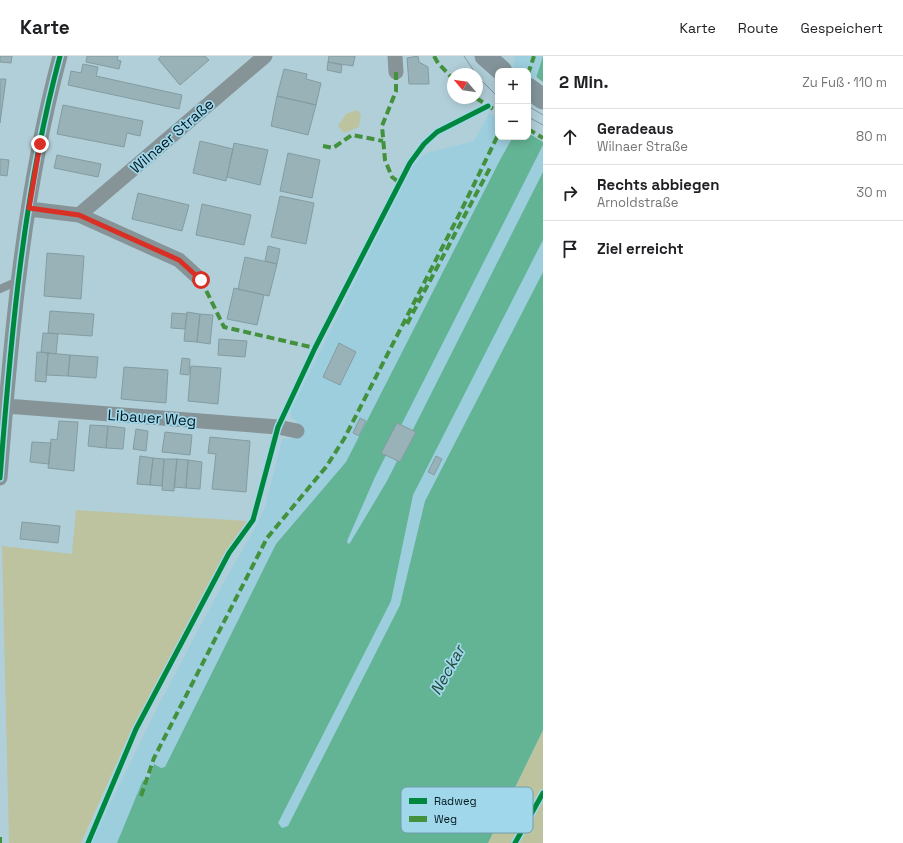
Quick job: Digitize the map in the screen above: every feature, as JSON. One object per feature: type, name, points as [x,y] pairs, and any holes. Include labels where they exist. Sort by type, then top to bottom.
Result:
[{"type":"main road","points":[[485,56],[507,67]]},
{"type":"main road","points":[[531,90],[543,100]]},
{"type":"street","points":[[0,478],[18,281],[29,208],[50,93],[60,56]]},
{"type":"street","name":"Wilnaer Straße","points":[[79,215],[264,56]]},
{"type":"street","points":[[394,56],[396,72]]},
{"type":"street","points":[[29,208],[79,215],[179,260],[201,280]]},
{"type":"street","name":"Libauer Weg","points":[[6,406],[278,427],[297,431]]},
{"type":"lane","points":[[0,289],[18,281]]},
{"type":"shaded area","points":[[515,56],[543,56],[543,272],[425,501],[400,605],[288,826],[282,843],[91,843],[154,714],[215,598],[257,524],[265,507],[282,439],[296,438],[298,423],[291,417],[291,410],[412,167],[422,156],[430,152],[474,141],[489,113],[495,116],[495,140],[531,140],[531,68],[513,68]]},
{"type":"shaded area","points":[[357,110],[361,115],[359,127],[344,133],[338,126],[346,114]]},
{"type":"shaded area","points":[[76,510],[247,521],[223,557],[130,733],[81,843],[9,843],[2,546],[72,554]]},
{"type":"shaded area","points":[[543,730],[543,843],[488,843],[493,833],[533,833],[533,787],[515,787]]},
{"type":"water","name":"Neckar","points":[[543,56],[543,145],[375,477],[347,541],[348,544],[387,481],[543,172],[543,240],[413,495],[391,601],[278,823],[282,828],[288,826],[400,605],[425,501],[543,272],[543,730],[515,787],[401,787],[401,833],[493,833],[488,843],[117,843],[143,780],[148,782],[154,764],[161,768],[165,767],[276,544],[346,462],[511,140],[531,140],[531,94]]},
{"type":"pier","points":[[535,76],[543,82],[543,142],[531,135],[531,89]]},
{"type":"building","points":[[0,56],[12,56],[11,63],[0,62]]},
{"type":"building","points":[[87,56],[118,56],[117,60],[121,61],[119,69],[86,62]]},
{"type":"building","points":[[161,56],[205,56],[209,60],[180,85],[158,59]]},
{"type":"building","points":[[329,56],[355,56],[353,66],[328,62]]},
{"type":"building","points":[[418,56],[419,62],[428,67],[429,84],[409,84],[407,58]]},
{"type":"building","points":[[328,62],[342,65],[341,73],[327,70]]},
{"type":"building","points":[[83,64],[98,67],[96,76],[182,95],[179,109],[68,85],[71,71],[81,73]]},
{"type":"building","points":[[284,69],[307,74],[306,79],[321,83],[316,105],[277,96]]},
{"type":"building","points":[[0,79],[6,79],[0,123]]},
{"type":"building","points":[[277,96],[316,105],[308,135],[271,126]]},
{"type":"building","points":[[63,105],[143,121],[140,136],[127,133],[124,147],[57,134]]},
{"type":"building","points":[[200,141],[233,149],[226,181],[193,173]]},
{"type":"building","points":[[234,143],[268,150],[260,185],[227,177]]},
{"type":"building","points":[[288,153],[320,160],[312,198],[280,191]]},
{"type":"building","points":[[57,155],[101,164],[98,177],[54,168]]},
{"type":"building","points":[[0,159],[9,160],[7,176],[0,175]]},
{"type":"building","points":[[138,193],[189,205],[182,231],[132,219]]},
{"type":"building","points":[[280,196],[314,203],[306,244],[271,237]]},
{"type":"building","points":[[202,204],[251,215],[244,245],[196,235]]},
{"type":"building","points":[[268,246],[280,249],[277,264],[265,261]]},
{"type":"building","points":[[47,253],[84,256],[81,299],[44,296]]},
{"type":"building","points":[[245,257],[277,264],[269,296],[238,289]]},
{"type":"building","points":[[234,288],[264,295],[257,325],[227,319]]},
{"type":"building","points":[[50,311],[94,314],[92,336],[48,333]]},
{"type":"building","points":[[187,312],[200,314],[197,342],[184,341]]},
{"type":"building","points":[[172,313],[187,314],[185,329],[171,328]]},
{"type":"building","points":[[200,314],[213,315],[210,344],[197,342]]},
{"type":"building","points":[[43,333],[58,334],[56,354],[41,352]]},
{"type":"building","points":[[219,339],[247,341],[245,357],[218,355]]},
{"type":"building","points":[[339,343],[356,352],[340,385],[323,377]]},
{"type":"building","points":[[37,352],[48,353],[46,382],[35,381]]},
{"type":"building","points":[[48,353],[70,355],[68,376],[46,375]]},
{"type":"building","points":[[70,355],[98,357],[96,378],[68,376]]},
{"type":"building","points":[[182,358],[190,359],[189,375],[180,374]]},
{"type":"building","points":[[191,366],[221,368],[218,404],[188,401]]},
{"type":"building","points":[[124,367],[168,370],[166,403],[121,399]]},
{"type":"building","points":[[360,418],[366,421],[359,436],[353,433]]},
{"type":"building","points":[[59,421],[78,422],[74,471],[48,468],[51,439],[57,440]]},
{"type":"building","points":[[397,423],[416,432],[400,462],[381,453]]},
{"type":"building","points":[[90,425],[108,426],[106,448],[88,446]]},
{"type":"building","points":[[108,426],[125,428],[123,449],[106,448]]},
{"type":"building","points":[[136,429],[148,431],[146,451],[133,449]]},
{"type":"building","points":[[165,432],[192,435],[190,455],[162,452]]},
{"type":"building","points":[[210,437],[250,441],[246,492],[212,489],[216,454],[208,453]]},
{"type":"building","points":[[32,442],[51,443],[49,464],[30,462]]},
{"type":"building","points":[[140,456],[153,458],[150,485],[137,484]]},
{"type":"building","points":[[436,456],[442,459],[434,475],[428,472]]},
{"type":"building","points":[[153,458],[164,459],[162,486],[150,485]]},
{"type":"building","points":[[164,459],[177,459],[174,491],[162,490]]},
{"type":"building","points":[[177,459],[188,460],[186,488],[174,487]]},
{"type":"building","points":[[188,460],[202,462],[200,489],[186,488]]},
{"type":"building","points":[[22,522],[60,526],[58,543],[20,539]]},
{"type":"tram line","points":[[464,56],[472,68]]},
{"type":"tram line","points":[[479,56],[495,77]]},
{"type":"tram line","points":[[483,82],[495,94]]},
{"type":"tram line","points":[[531,108],[543,115]]},
{"type":"tram line","points":[[531,119],[543,125]]},
{"type":"marked path","points":[[434,56],[447,73]]},
{"type":"marked path","points":[[530,68],[534,56]]},
{"type":"marked path","points":[[396,72],[396,91],[382,126],[385,160],[392,177],[400,183]]},
{"type":"marked path","points":[[483,102],[495,110]]},
{"type":"marked path","points":[[531,131],[543,138]]},
{"type":"marked path","points":[[323,146],[333,148],[352,135],[383,141]]},
{"type":"marked path","points":[[141,796],[154,758],[267,538],[326,467],[344,439],[461,211],[496,140]]},
{"type":"marked path","points":[[407,324],[491,166]]},
{"type":"marked path","points":[[201,280],[224,327],[315,348]]},
{"type":"marked path","points":[[0,837],[0,843]]},
{"type":"cycle path","points":[[0,478],[20,266],[37,160],[47,108],[60,56]]},
{"type":"cycle path","points":[[88,843],[136,729],[229,553],[253,520],[278,427],[315,348],[410,163],[424,144],[437,132],[488,106]]},
{"type":"cycle path","points":[[533,811],[543,793]]},
{"type":"cycle path","points":[[515,843],[521,833]]},
{"type":"route","points":[[40,144],[29,208],[79,215],[179,260],[201,280]]}]
